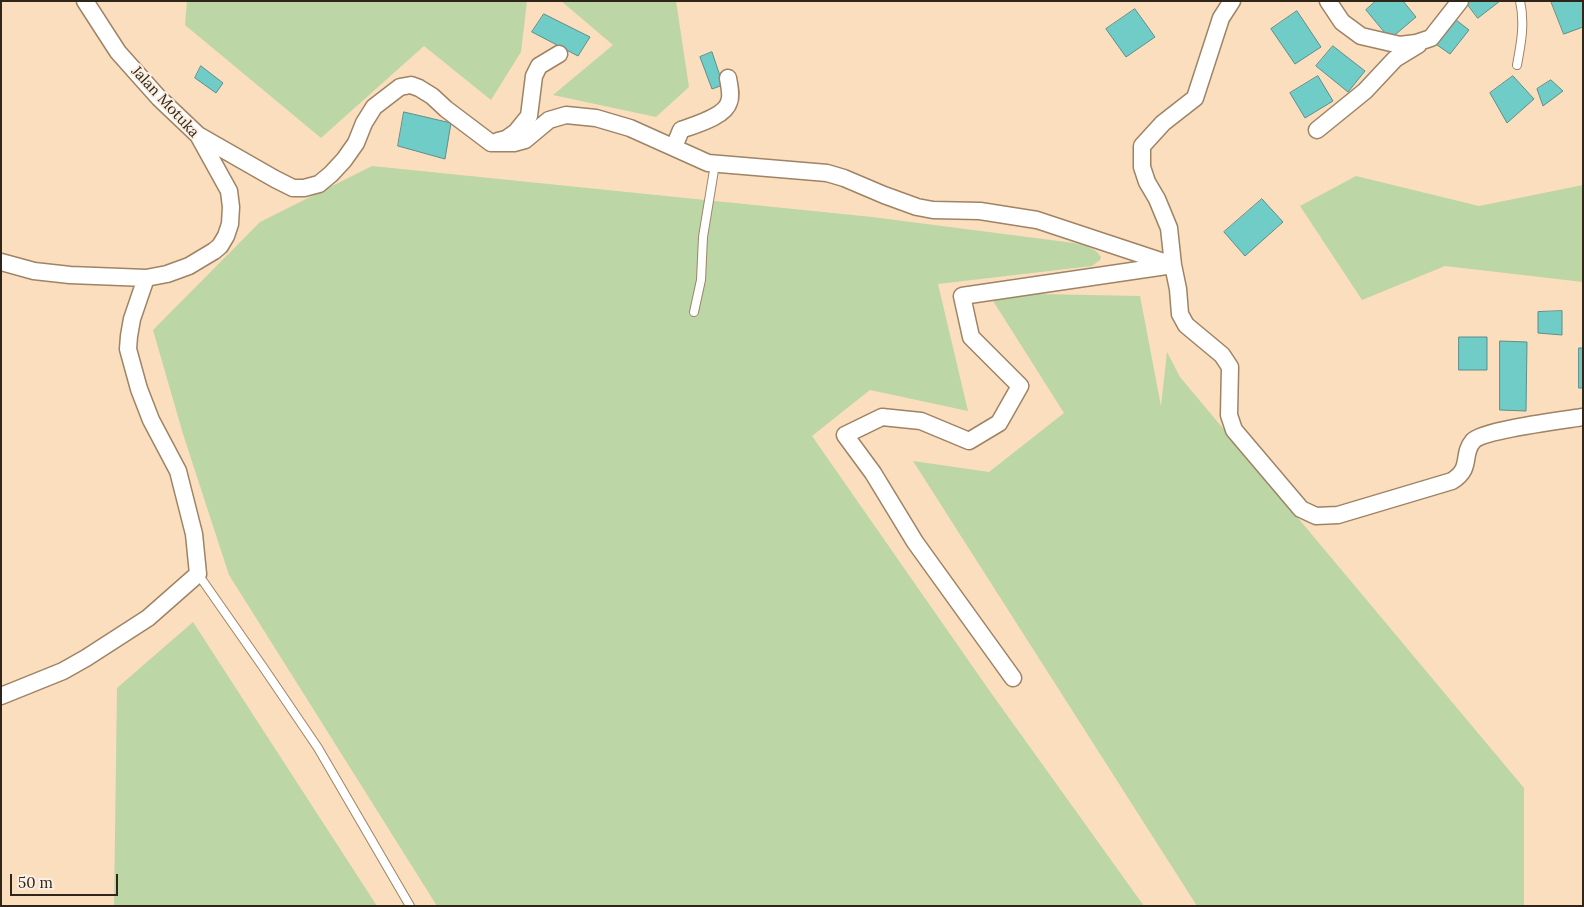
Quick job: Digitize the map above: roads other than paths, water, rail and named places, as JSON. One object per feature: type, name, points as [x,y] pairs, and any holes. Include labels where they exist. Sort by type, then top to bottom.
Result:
[{"type":"street","name":"Jalan Motuka","points":[[1,262],[34,270],[70,275],[146,278],[167,274],[189,266],[214,251],[226,236],[230,224],[231,207],[229,191],[198,135],[159,98],[118,52],[85,1]]},
{"type":"street","points":[[1232,1],[1221,18],[1195,98],[1163,123],[1142,146],[1142,167],[1169,228],[1180,314],[1186,325],[1222,355],[1230,367],[1229,415],[1234,430],[1301,508],[1316,516],[1338,515],[1452,481],[1460,476],[1465,468],[1470,447],[1473,440],[1478,437],[1494,432],[1583,417]]},
{"type":"street","points":[[1328,1],[1342,22],[1360,36],[1400,45],[1416,43],[1431,38]]},
{"type":"street","points":[[1317,130],[1365,91],[1395,59],[1431,38],[1460,1]]},
{"type":"street","points":[[491,143],[506,139],[516,132],[529,116],[534,76],[539,66],[559,54]]},
{"type":"street","points":[[674,147],[681,130],[710,120],[724,109],[729,102],[728,78]]},
{"type":"street","points":[[198,135],[275,179],[293,188],[304,188],[319,184],[344,160],[356,143],[364,123],[374,107],[400,87],[411,85],[420,88],[432,96],[491,143],[514,144],[525,140],[549,120],[566,115],[596,118],[630,128],[708,163],[827,173],[917,207],[933,210],[980,211],[1037,220],[1173,265]]},
{"type":"street","points":[[1013,678],[915,542],[873,474],[845,435],[882,417],[921,421],[969,441],[999,422],[1020,386],[971,337],[962,296],[1173,265]]},
{"type":"street","points":[[1,696],[62,671],[86,658],[148,618],[198,574],[194,534],[178,470],[151,420],[139,389],[128,348],[128,336],[132,319],[146,278]]},
{"type":"lane","points":[[1517,66],[1522,35],[1523,13],[1520,1]]},
{"type":"lane","points":[[694,312],[702,280],[703,237],[715,163]]},
{"type":"lane","points":[[198,574],[318,748],[410,906]]}]
